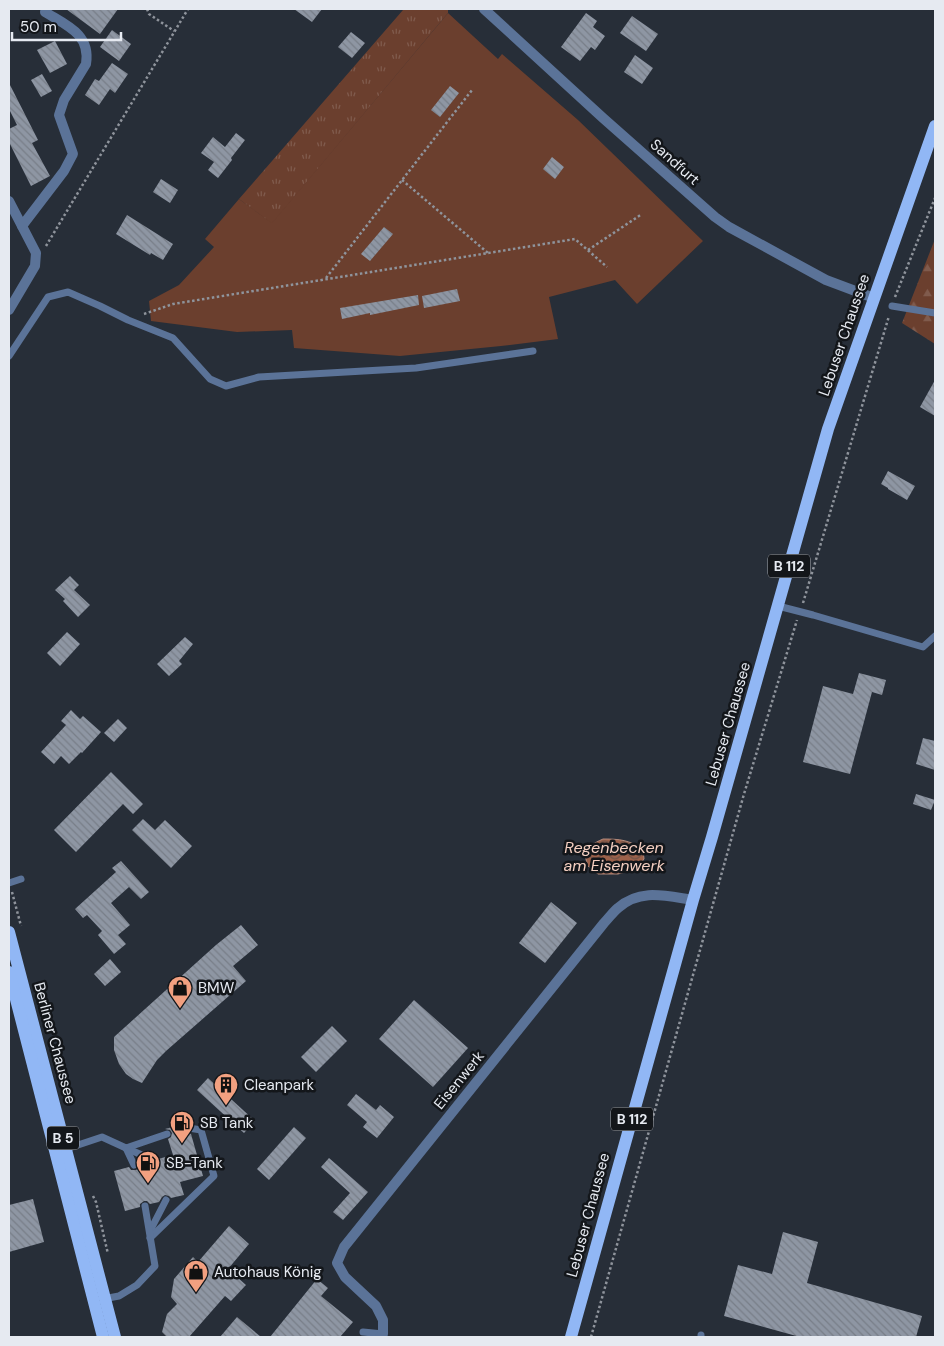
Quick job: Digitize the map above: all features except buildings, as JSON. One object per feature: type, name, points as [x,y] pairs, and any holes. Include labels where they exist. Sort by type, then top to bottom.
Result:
[{"type":"main road","name":"Lebuser Chaussee","points":[[571,1337],[692,900],[715,829],[828,428],[935,126]]},
{"type":"main road","name":"Berliner Chaussee","points":[[9,936],[66,1150],[100,1300],[104,1337]]},
{"type":"main road","name":"Berliner Chaussee","points":[[9,972],[100,1300],[115,1337]]},
{"type":"street","name":"Sandfurt","points":[[484,9],[603,118],[729,228],[826,280],[874,298]]},
{"type":"street","points":[[22,226],[64,171],[73,154],[59,115],[64,100],[86,64],[88,57],[85,44],[74,29],[45,12]]},
{"type":"street","points":[[9,201],[36,253],[34,266],[9,310]]},
{"type":"street","name":"Eisenwerk","points":[[381,1336],[383,1320],[376,1306],[345,1277],[337,1263],[344,1247],[618,907],[638,896],[658,894],[692,900]]},
{"type":"lane","points":[[9,356],[48,297],[68,292],[128,320],[173,338],[210,379],[226,386],[259,377],[416,368],[533,351]]},
{"type":"lane","points":[[892,306],[935,313]]},
{"type":"lane","points":[[778,606],[923,647],[935,636]]},
{"type":"lane","points":[[9,883],[21,879]]},
{"type":"lane","points":[[150,1234],[214,1176],[201,1130],[189,1128]]},
{"type":"lane","points":[[126,1148],[167,1134]]},
{"type":"lane","points":[[66,1150],[102,1137],[153,1160]]},
{"type":"lane","points":[[126,1148],[134,1165]]},
{"type":"lane","points":[[150,1234],[166,1200]]},
{"type":"lane","points":[[100,1300],[119,1296],[137,1285],[155,1266],[145,1206]]},
{"type":"lane","points":[[363,1332],[381,1336]]},
{"type":"path","points":[[147,9],[149,14],[175,32]]},
{"type":"path","points":[[34,266],[188,9]]},
{"type":"path","points":[[325,279],[472,90]]},
{"type":"path","points":[[402,180],[488,253]]},
{"type":"path","points":[[591,1337],[744,794],[892,306],[935,198]]},
{"type":"path","points":[[588,250],[642,214]]},
{"type":"path","points":[[128,320],[173,304],[576,239],[607,267]]},
{"type":"green space","points":[[402,9],[448,9],[448,13],[272,224],[239,199]]},
{"type":"green space","points":[[448,13],[498,59],[502,54],[578,120],[703,241],[637,304],[615,280],[549,297],[558,339],[400,356],[294,348],[292,330],[237,332],[151,321],[149,301],[179,285],[214,247],[205,239],[239,199],[272,223]]},
{"type":"green space","points":[[935,239],[935,344],[902,323]]},
{"type":"water","name":"Regenbecken am Eisenwerk","points":[[603,839],[620,840],[633,844],[643,849],[644,859],[636,869],[618,874],[598,874],[588,866],[585,856],[592,845]]},
{"type":"place","name":"BMW","points":[[180,1009]]},
{"type":"place","name":"Cleanpark","points":[[226,1106]]},
{"type":"place","name":"SB Tank","points":[[182,1144]]},
{"type":"place","name":"SB-Tank","points":[[148,1184]]},
{"type":"place","name":"Autohaus König","points":[[196,1293]]}]
